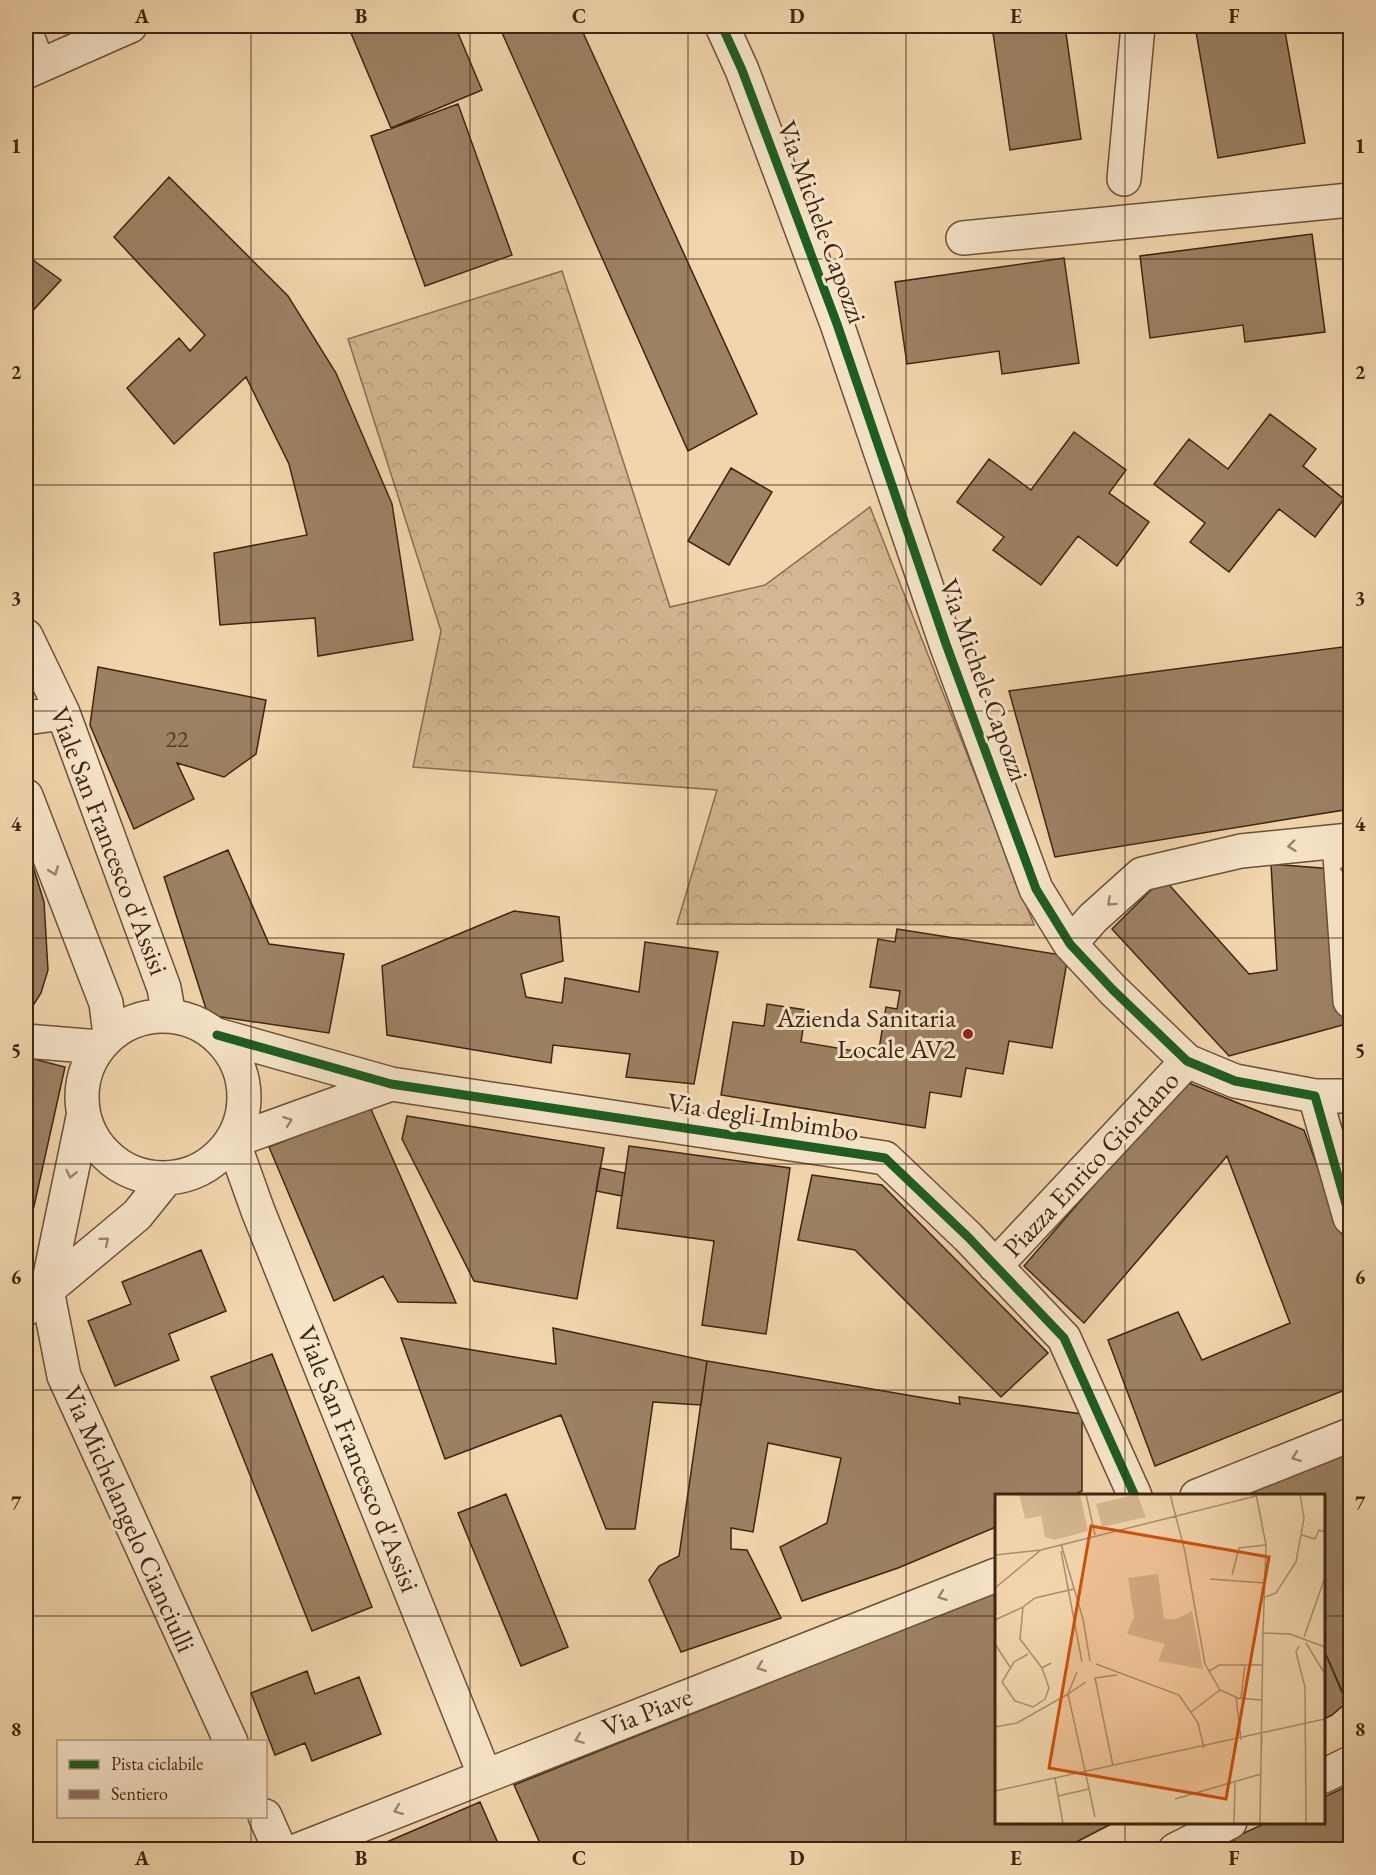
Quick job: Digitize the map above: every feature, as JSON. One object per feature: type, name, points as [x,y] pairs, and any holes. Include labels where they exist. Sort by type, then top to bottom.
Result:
[{"type":"street","points":[[26,33],[32,69],[129,26]]},
{"type":"street","name":"Via Michele Capozzi","points":[[722,26],[742,70],[837,324],[946,644],[1036,889],[1070,944],[1113,990],[1187,1061],[1236,1081],[1315,1096],[1350,1096]]},
{"type":"street","points":[[1124,179],[1138,26]]},
{"type":"street","points":[[963,238],[1350,200]]},
{"type":"street","name":"Viale San Francesco d'Assisi","points":[[26,636],[63,713],[164,988],[169,1016]]},
{"type":"street","points":[[26,718],[63,713]]},
{"type":"street","points":[[26,796],[106,1003],[104,1041]]},
{"type":"street","points":[[1070,944],[1093,918],[1142,874],[1241,851],[1345,855],[1350,1001]]},
{"type":"street","points":[[36,1299],[83,1117],[81,1092],[86,1068],[104,1041],[128,1024],[148,1017],[169,1016],[195,1022],[217,1035],[232,1052],[242,1073],[246,1097],[242,1119],[233,1141],[215,1161],[192,1174],[166,1179],[138,1175],[113,1163],[95,1142],[83,1117]]},
{"type":"street","name":"Via degli Imbimbo","points":[[217,1035],[391,1083],[885,1158],[968,1237],[1064,1338],[1135,1494]]},
{"type":"street","points":[[26,1041],[104,1041]]},
{"type":"street","name":"Piazza Enrico Giordano","points":[[995,1266],[1187,1061]]},
{"type":"street","name":"Via degli Imbimbo","points":[[233,1141],[391,1083]]},
{"type":"street","points":[[1315,1096],[1350,1218]]},
{"type":"street","name":"Viale San Francesco d'Assisi","points":[[233,1141],[258,1210],[485,1776]]},
{"type":"street","points":[[36,1299],[137,1215],[166,1179]]},
{"type":"street","name":"Via Michelangelo Cianciulli","points":[[36,1299],[64,1376],[230,1740]]},
{"type":"street","points":[[1202,1494],[1350,1435]]},
{"type":"street","name":"Via Piave","points":[[298,1850],[995,1575]]},
{"type":"street","points":[[1325,1775],[1350,1763]]},
{"type":"street","points":[[266,1818],[280,1850]]},
{"type":"street","points":[[1175,1850],[1226,1824]]},
{"type":"green space","points":[[562,271],[670,607],[765,585],[870,507],[1034,925],[677,924],[717,790],[413,767],[441,631],[348,339]]},
{"type":"building","points":[[348,26],[455,26],[482,90],[391,128]]},
{"type":"building","points":[[499,26],[580,26],[757,414],[688,451]]},
{"type":"building","points":[[992,26],[1065,26],[1081,139],[1010,150]]},
{"type":"building","points":[[1195,26],[1284,26],[1305,143],[1218,158]]},
{"type":"building","points":[[458,104],[512,255],[425,286],[371,136]]},
{"type":"building","points":[[169,177],[288,296],[336,373],[392,504],[413,640],[318,656],[315,618],[220,625],[214,553],[307,535],[289,464],[246,377],[174,444],[127,388],[179,338],[190,351],[205,335],[114,237]]},
{"type":"building","points":[[1312,234],[1325,332],[1245,342],[1243,325],[1150,338],[1140,256]]},
{"type":"building","points":[[26,255],[61,280],[26,318]]},
{"type":"building","points":[[1064,258],[1079,363],[1002,374],[999,351],[907,364],[895,282]]},
{"type":"building","points":[[1270,414],[1316,449],[1303,466],[1344,499],[1315,537],[1279,509],[1229,572],[1190,542],[1205,523],[1154,484],[1189,439],[1228,469]]},
{"type":"building","points":[[1074,432],[1126,470],[1109,493],[1149,522],[1117,566],[1078,536],[1041,585],[993,550],[1004,537],[957,502],[989,459],[1031,490]]},
{"type":"building","points":[[731,468],[772,492],[729,565],[688,541]]},
{"type":"building","points":[[1350,646],[1350,809],[1055,857],[1009,691]]},
{"type":"building","points":[[98,667],[266,700],[256,754],[224,777],[177,763],[194,799],[134,829],[90,725]]},
{"type":"building","points":[[26,844],[44,902],[48,970],[41,993],[27,1015]]},
{"type":"building","points":[[228,850],[269,944],[344,954],[329,1033],[208,1015],[164,877]]},
{"type":"building","points":[[1271,864],[1333,869],[1343,1025],[1229,1056],[1112,929],[1163,878],[1249,974],[1277,970]]},
{"type":"building","points":[[514,911],[559,917],[563,961],[521,974],[526,997],[562,1003],[565,978],[639,992],[645,942],[718,952],[694,1084],[626,1077],[630,1054],[553,1045],[551,1063],[387,1035],[382,966]]},
{"type":"building","name":"Azienda Sanitaria Locale AV2","points":[[897,929],[1068,956],[1052,1048],[1009,1041],[1003,1074],[966,1068],[961,1097],[930,1092],[925,1128],[721,1095],[733,1022],[764,1026],[767,1004],[806,1010],[801,1042],[878,1055],[886,1007],[897,1009],[900,991],[870,987],[878,939],[895,942]]},
{"type":"building","points":[[26,1057],[65,1067],[26,1242]]},
{"type":"building","points":[[1184,1081],[1304,1130],[1350,1256],[1350,1388],[1155,1466],[1108,1340],[1178,1312],[1202,1360],[1290,1323],[1227,1156],[1084,1323],[1024,1266]]},
{"type":"building","points":[[370,1107],[456,1303],[398,1302],[383,1276],[334,1301],[269,1147]]},
{"type":"building","points":[[407,1116],[604,1148],[577,1299],[474,1281],[402,1139]]},
{"type":"building","points":[[629,1146],[790,1168],[766,1334],[702,1325],[714,1241],[617,1228]]},
{"type":"building","points":[[600,1168],[625,1173],[622,1196],[596,1191]]},
{"type":"building","points":[[812,1175],[882,1185],[1048,1353],[1001,1397],[855,1250],[798,1240]]},
{"type":"building","points":[[201,1250],[226,1311],[169,1334],[179,1360],[115,1386],[88,1321],[131,1304],[122,1282]]},
{"type":"building","points":[[553,1328],[707,1361],[701,1405],[653,1402],[635,1529],[606,1529],[561,1415],[445,1459],[401,1338],[556,1364]]},
{"type":"building","points":[[272,1354],[372,1607],[312,1631],[211,1377]]},
{"type":"building","points":[[707,1361],[960,1404],[959,1397],[1082,1414],[1082,1491],[1075,1494],[995,1494],[995,1527],[898,1568],[802,1601],[780,1547],[827,1523],[841,1458],[768,1443],[753,1532],[731,1528],[731,1549],[747,1550],[781,1618],[681,1652],[649,1580],[659,1566],[679,1556]]},
{"type":"building","points":[[1350,1453],[1350,1711],[1325,1652],[1325,1494],[1253,1494],[1252,1490]]},
{"type":"building","points":[[506,1494],[568,1647],[521,1666],[458,1513]]},
{"type":"building","points":[[995,1592],[995,1824],[1111,1824],[1061,1850],[543,1850],[514,1785]]},
{"type":"building","points":[[1325,1652],[1347,1702],[1325,1718]]},
{"type":"building","points":[[307,1671],[315,1694],[359,1677],[381,1734],[312,1761],[305,1743],[275,1755],[251,1693]]},
{"type":"building","points":[[1350,1785],[1350,1850],[1239,1850],[1233,1838],[1264,1824],[1325,1824],[1325,1797]]},
{"type":"building","points":[[480,1802],[501,1850],[368,1850]]},
{"type":"building","points":[[1233,1838],[1239,1850],[1212,1850]]},
{"type":"marked path","points":[[1342,872],[1350,866]]},
{"type":"cycle path","points":[[722,26],[742,70],[837,324],[946,644],[1036,889],[1070,944],[1113,990],[1187,1061],[1235,1081],[1315,1096],[1350,1218]]},
{"type":"cycle path","points":[[217,1035],[391,1084],[885,1158],[968,1237],[1064,1338],[1134,1494]]},
{"type":"place","name":"Azienda Sanitaria Locale AV2","points":[[968,1034]]}]
